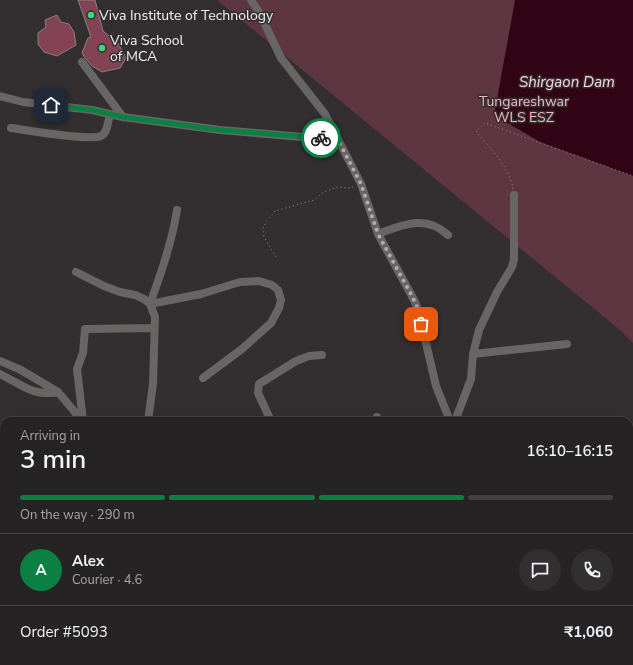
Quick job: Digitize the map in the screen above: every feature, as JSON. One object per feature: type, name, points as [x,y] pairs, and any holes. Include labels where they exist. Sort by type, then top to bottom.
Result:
[{"type":"street","points":[[251,0],[259,12],[281,58],[325,114],[361,184],[378,234],[418,309],[436,386],[448,417]]},
{"type":"street","points":[[82,62],[123,117]]},
{"type":"street","points":[[0,96],[23,102],[92,110],[123,117],[220,130],[338,140]]},
{"type":"street","points":[[10,128],[73,136],[101,136],[105,132],[110,114]]},
{"type":"street","points":[[456,417],[471,378],[473,354],[479,330],[497,292],[512,267],[514,259],[514,195]]},
{"type":"street","points":[[150,304],[164,265],[177,210]]},
{"type":"street","points":[[378,234],[403,224],[419,222],[434,225],[448,235]]},
{"type":"street","points":[[76,272],[104,286],[120,292],[135,295],[150,304],[155,317],[153,384],[149,417]]},
{"type":"street","points":[[150,304],[201,294],[240,282],[259,281],[272,285],[278,290],[281,300],[279,308],[271,323],[242,349],[203,378]]},
{"type":"street","points":[[81,417],[77,369],[83,353],[84,329],[154,328]]},
{"type":"street","points":[[473,354],[567,344]]},
{"type":"street","points":[[269,417],[258,392],[259,384],[296,361],[309,356],[322,355]]},
{"type":"street","points":[[0,361],[22,370],[58,392],[78,417]]},
{"type":"street","points":[[0,374],[33,392],[58,392]]},
{"type":"path","points":[[514,195],[512,182],[503,166],[476,131],[485,123],[633,176]]},
{"type":"path","points":[[276,257],[264,237],[263,228],[275,211],[314,200],[324,192],[337,188],[349,188],[361,184]]},
{"type":"green space","name":"Tungareshwar WLS ESZ","points":[[217,0],[633,0],[633,343],[620,330]]},
{"type":"water","name":"Shirgaon Dam","points":[[515,0],[633,0],[633,176],[540,142],[494,116]]},
{"type":"building","name":"Viva School of MCA","points":[[78,0],[95,0],[103,31],[118,43],[126,58],[120,68],[102,72],[92,66],[85,58],[82,53],[88,38],[91,37]]},
{"type":"building","points":[[57,15],[61,22],[69,24],[74,32],[76,45],[57,56],[44,52],[38,44],[38,33],[46,27],[45,20]]},
{"type":"way so far","points":[[321,138],[338,140],[351,162],[361,184],[378,234],[413,298],[418,309],[421,324]]},
{"type":"place","name":"Viva Institute of Technology","points":[[91,15]]},
{"type":"place","name":"Viva School of MCA","points":[[102,48]]},
{"type":"route","points":[[51,105],[92,110],[123,117],[220,130],[321,138]]}]
